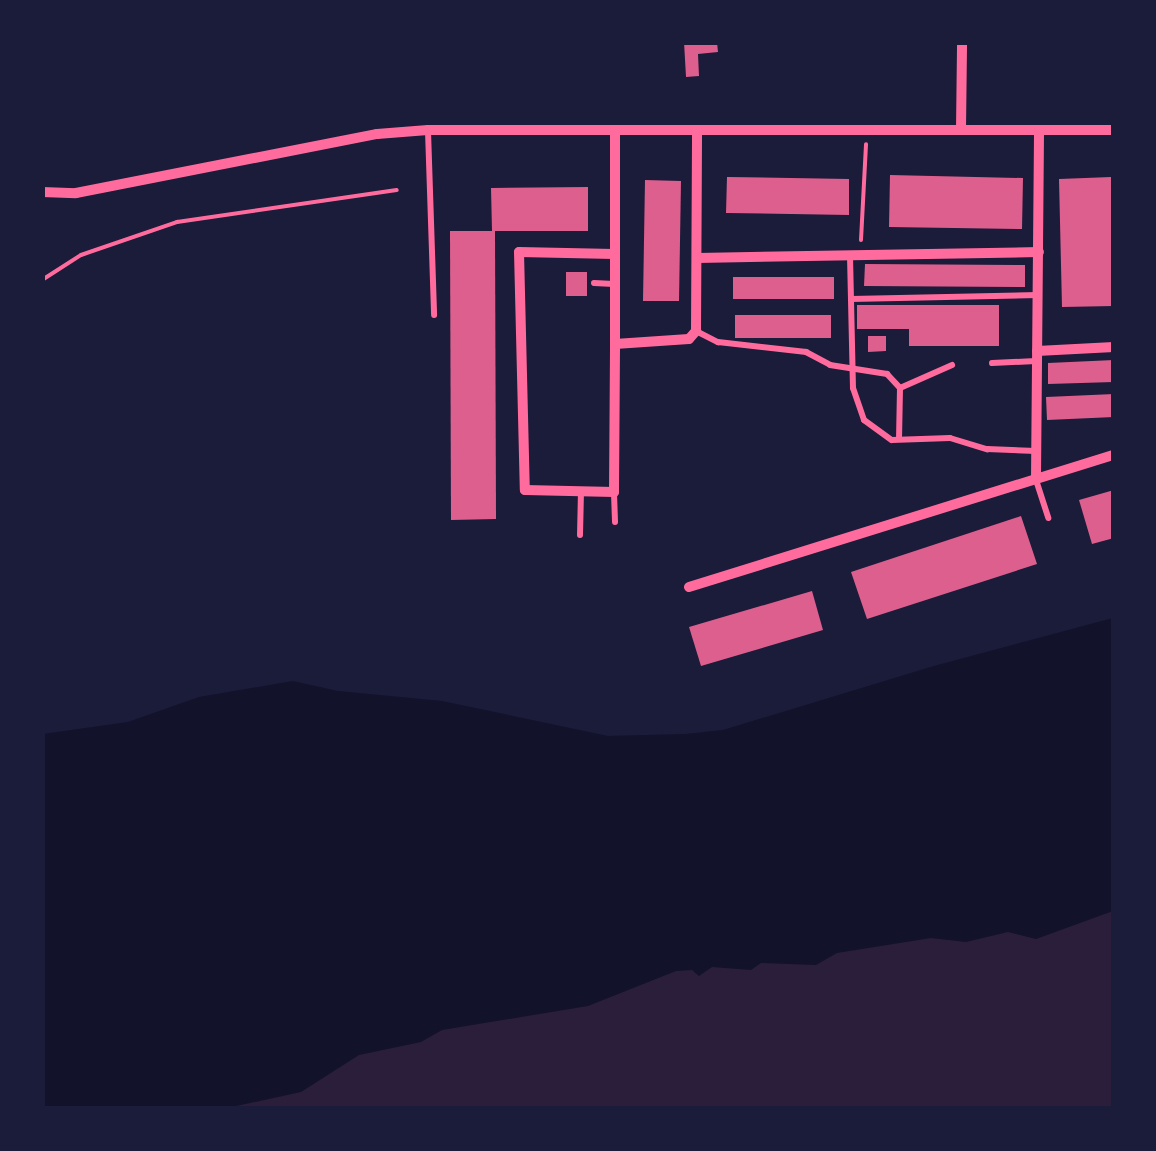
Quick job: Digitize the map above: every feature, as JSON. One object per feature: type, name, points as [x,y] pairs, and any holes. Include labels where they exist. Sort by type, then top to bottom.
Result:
[{"type":"street","points":[[961,129],[962,42]]},
{"type":"street","points":[[42,192],[76,193],[378,134],[428,130],[1114,130]]},
{"type":"street","points":[[614,254],[519,252],[525,490],[614,492],[615,130]]},
{"type":"street","points":[[615,344],[688,339],[696,331],[696,130]]},
{"type":"street","points":[[1036,478],[1038,130]]},
{"type":"street","points":[[698,258],[1038,252]]},
{"type":"street","points":[[1037,356],[1114,347]]},
{"type":"street","points":[[689,587],[1114,455]]},
{"type":"lane","points":[[428,130],[434,316]]},
{"type":"lane","points":[[855,255],[852,370],[853,388],[864,420],[899,440],[950,438],[986,449],[1036,450]]},
{"type":"lane","points":[[594,283],[614,284]]},
{"type":"lane","points":[[851,299],[1038,295]]},
{"type":"lane","points":[[696,331],[718,342],[806,352],[830,366],[887,374],[900,388],[899,440]]},
{"type":"lane","points":[[992,363],[1037,356]]},
{"type":"lane","points":[[900,388],[952,365]]},
{"type":"lane","points":[[1036,478],[1048,518]]},
{"type":"lane","points":[[580,491],[580,535]]},
{"type":"lane","points":[[614,492],[615,522]]},
{"type":"path","points":[[855,255],[867,130]]},
{"type":"path","points":[[42,280],[81,256],[164,225],[397,190]]},
{"type":"shaded area","points":[[1113,618],[1113,911],[1036,939],[1008,932],[966,942],[931,938],[837,953],[816,965],[761,963],[751,970],[712,967],[699,976],[692,970],[676,971],[588,1006],[442,1030],[421,1042],[359,1055],[301,1092],[227,1108],[43,1108],[43,734],[128,722],[199,697],[293,681],[338,691],[442,701],[608,736],[723,730],[934,666]]},
{"type":"shaded area","points":[[1113,894],[1113,1108],[196,1108],[574,977]]},
{"type":"building","points":[[684,42],[717,42],[718,52],[698,54],[699,76],[686,77]]},
{"type":"building","points":[[890,175],[1023,178],[1022,229],[889,227]]},
{"type":"building","points":[[727,177],[849,179],[849,215],[726,213]]},
{"type":"building","points":[[1111,177],[1114,306],[1062,307],[1059,179]]},
{"type":"building","points":[[645,180],[681,181],[679,301],[643,301]]},
{"type":"building","points":[[588,187],[588,231],[492,231],[491,188]]},
{"type":"building","points":[[450,231],[495,231],[496,519],[451,520]]},
{"type":"building","points":[[865,264],[1025,265],[1025,287],[864,286]]},
{"type":"building","points":[[566,272],[587,272],[587,296],[566,296]]},
{"type":"building","points":[[733,277],[834,277],[834,299],[733,299]]},
{"type":"building","points":[[857,305],[999,305],[999,346],[909,346],[909,329],[857,329]]},
{"type":"building","points":[[735,315],[831,315],[831,338],[735,338]]},
{"type":"building","points":[[868,336],[886,336],[886,351],[868,352]]},
{"type":"building","points":[[1114,360],[1114,382],[1048,384],[1048,363]]},
{"type":"building","points":[[1114,394],[1114,417],[1047,420],[1046,397]]},
{"type":"building","points":[[1114,490],[1114,538],[1092,544],[1079,500]]},
{"type":"building","points":[[1021,516],[1037,564],[867,619],[851,572]]},
{"type":"building","points":[[812,591],[823,630],[701,666],[689,627]]}]
